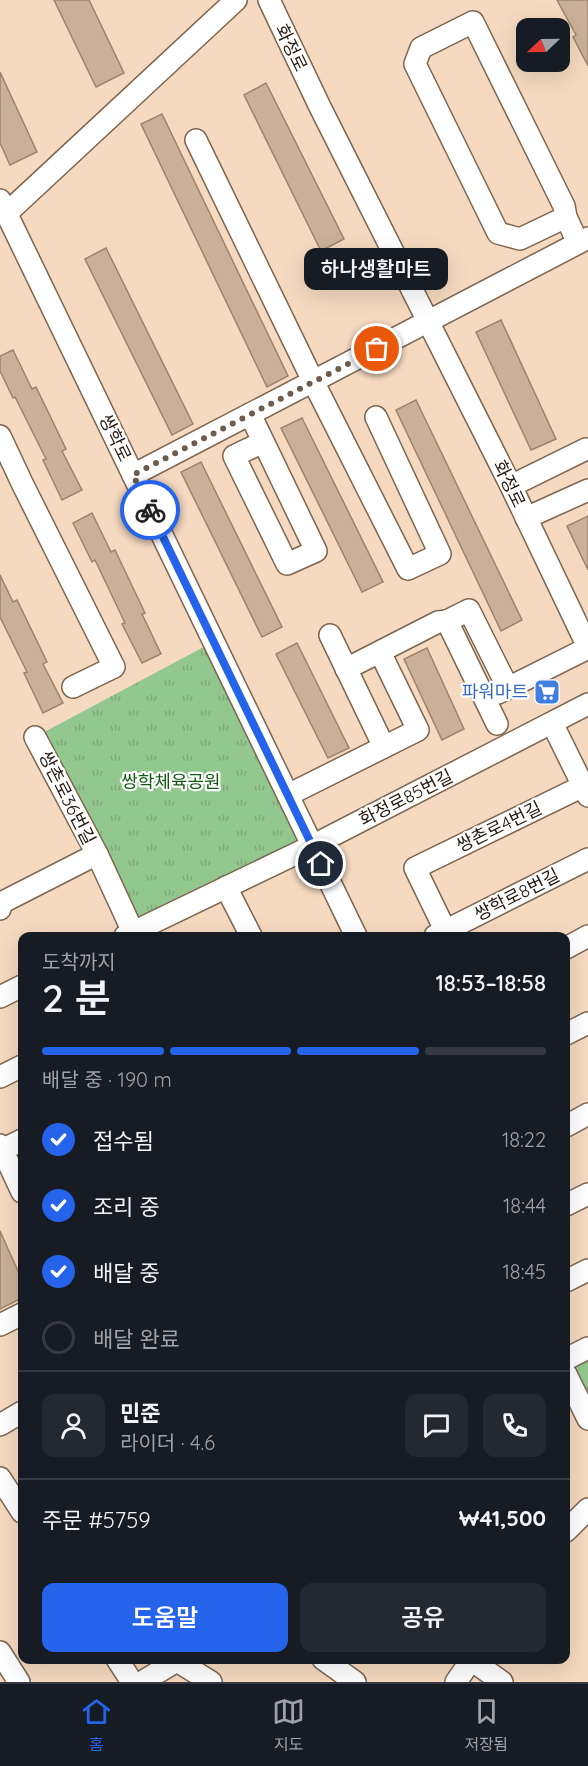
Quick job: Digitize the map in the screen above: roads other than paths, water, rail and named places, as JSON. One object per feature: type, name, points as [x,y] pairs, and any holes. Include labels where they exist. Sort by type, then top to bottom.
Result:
[{"type":"street","points":[[2,206],[236,0]]},
{"type":"street","name":"화정로","points":[[269,0],[588,647]]},
{"type":"street","points":[[133,475],[583,240],[566,217],[564,206],[473,22],[421,48],[415,64],[498,233],[520,239],[566,217]]},
{"type":"street","points":[[196,140],[313,381],[408,569],[440,554],[376,417]]},
{"type":"street","name":"쌍학로","points":[[2,206],[354,932]]},
{"type":"street","points":[[250,414],[316,551],[287,564],[234,456],[263,442]]},
{"type":"street","points":[[0,436],[114,667],[73,687]]},
{"type":"street","points":[[510,486],[586,449]]},
{"type":"street","points":[[526,518],[588,490]]},
{"type":"street","points":[[346,669],[438,622],[447,621],[469,610],[508,688]]},
{"type":"street","points":[[447,621],[497,724]]},
{"type":"street","points":[[330,635],[384,747]]},
{"type":"street","points":[[486,699],[588,647]]},
{"type":"street","points":[[288,795],[418,730],[380,652]]},
{"type":"street","name":"화정로85번길","points":[[133,932],[312,846],[588,704]]},
{"type":"street","name":"쌍촌로4번길","points":[[415,868],[585,791],[552,723]]},
{"type":"street","name":"쌍촌로36번길","points":[[0,909],[1,903],[96,854],[35,737]]},
{"type":"street","points":[[96,854],[128,932]]},
{"type":"street","name":"쌍학로8번길","points":[[447,932],[588,859]]},
{"type":"street","name":"쌍학로8번길","points":[[415,868],[442,932]]},
{"type":"street","points":[[226,887],[248,932]]},
{"type":"street","points":[[570,946],[588,936]]},
{"type":"street","points":[[0,997],[18,988]]},
{"type":"street","points":[[570,1032],[588,1023]]},
{"type":"street","points":[[0,1077],[18,1068]]},
{"type":"street","points":[[570,1124],[588,1114]]},
{"type":"street","points":[[18,1142],[1,1148],[18,1184]]},
{"type":"street","points":[[570,1202],[588,1194]]},
{"type":"street","points":[[570,1279],[588,1270]]},
{"type":"street","points":[[0,1325],[18,1316]]},
{"type":"street","points":[[570,1357],[588,1348]]},
{"type":"street","points":[[570,1382],[588,1419]]},
{"type":"street","points":[[0,1425],[18,1414]]},
{"type":"street","points":[[0,1478],[18,1500]]},
{"type":"street","points":[[570,1527],[588,1509]]},
{"type":"street","points":[[0,1652],[19,1682]]},
{"type":"street","points":[[120,1664],[132,1682]]},
{"type":"street","points":[[142,1682],[172,1664]]},
{"type":"street","points":[[185,1664],[211,1682]]},
{"type":"street","points":[[330,1664],[355,1682]]},
{"type":"street","points":[[456,1682],[468,1664]]},
{"type":"street","points":[[478,1664],[502,1682]]},
{"type":"place","name":"하나생활마트","points":[[377,349]]},
{"type":"place","name":"파워마트","points":[[547,692]]},
{"type":"park label","name":"쌍학체육공원","points":[[171,782]]}]
